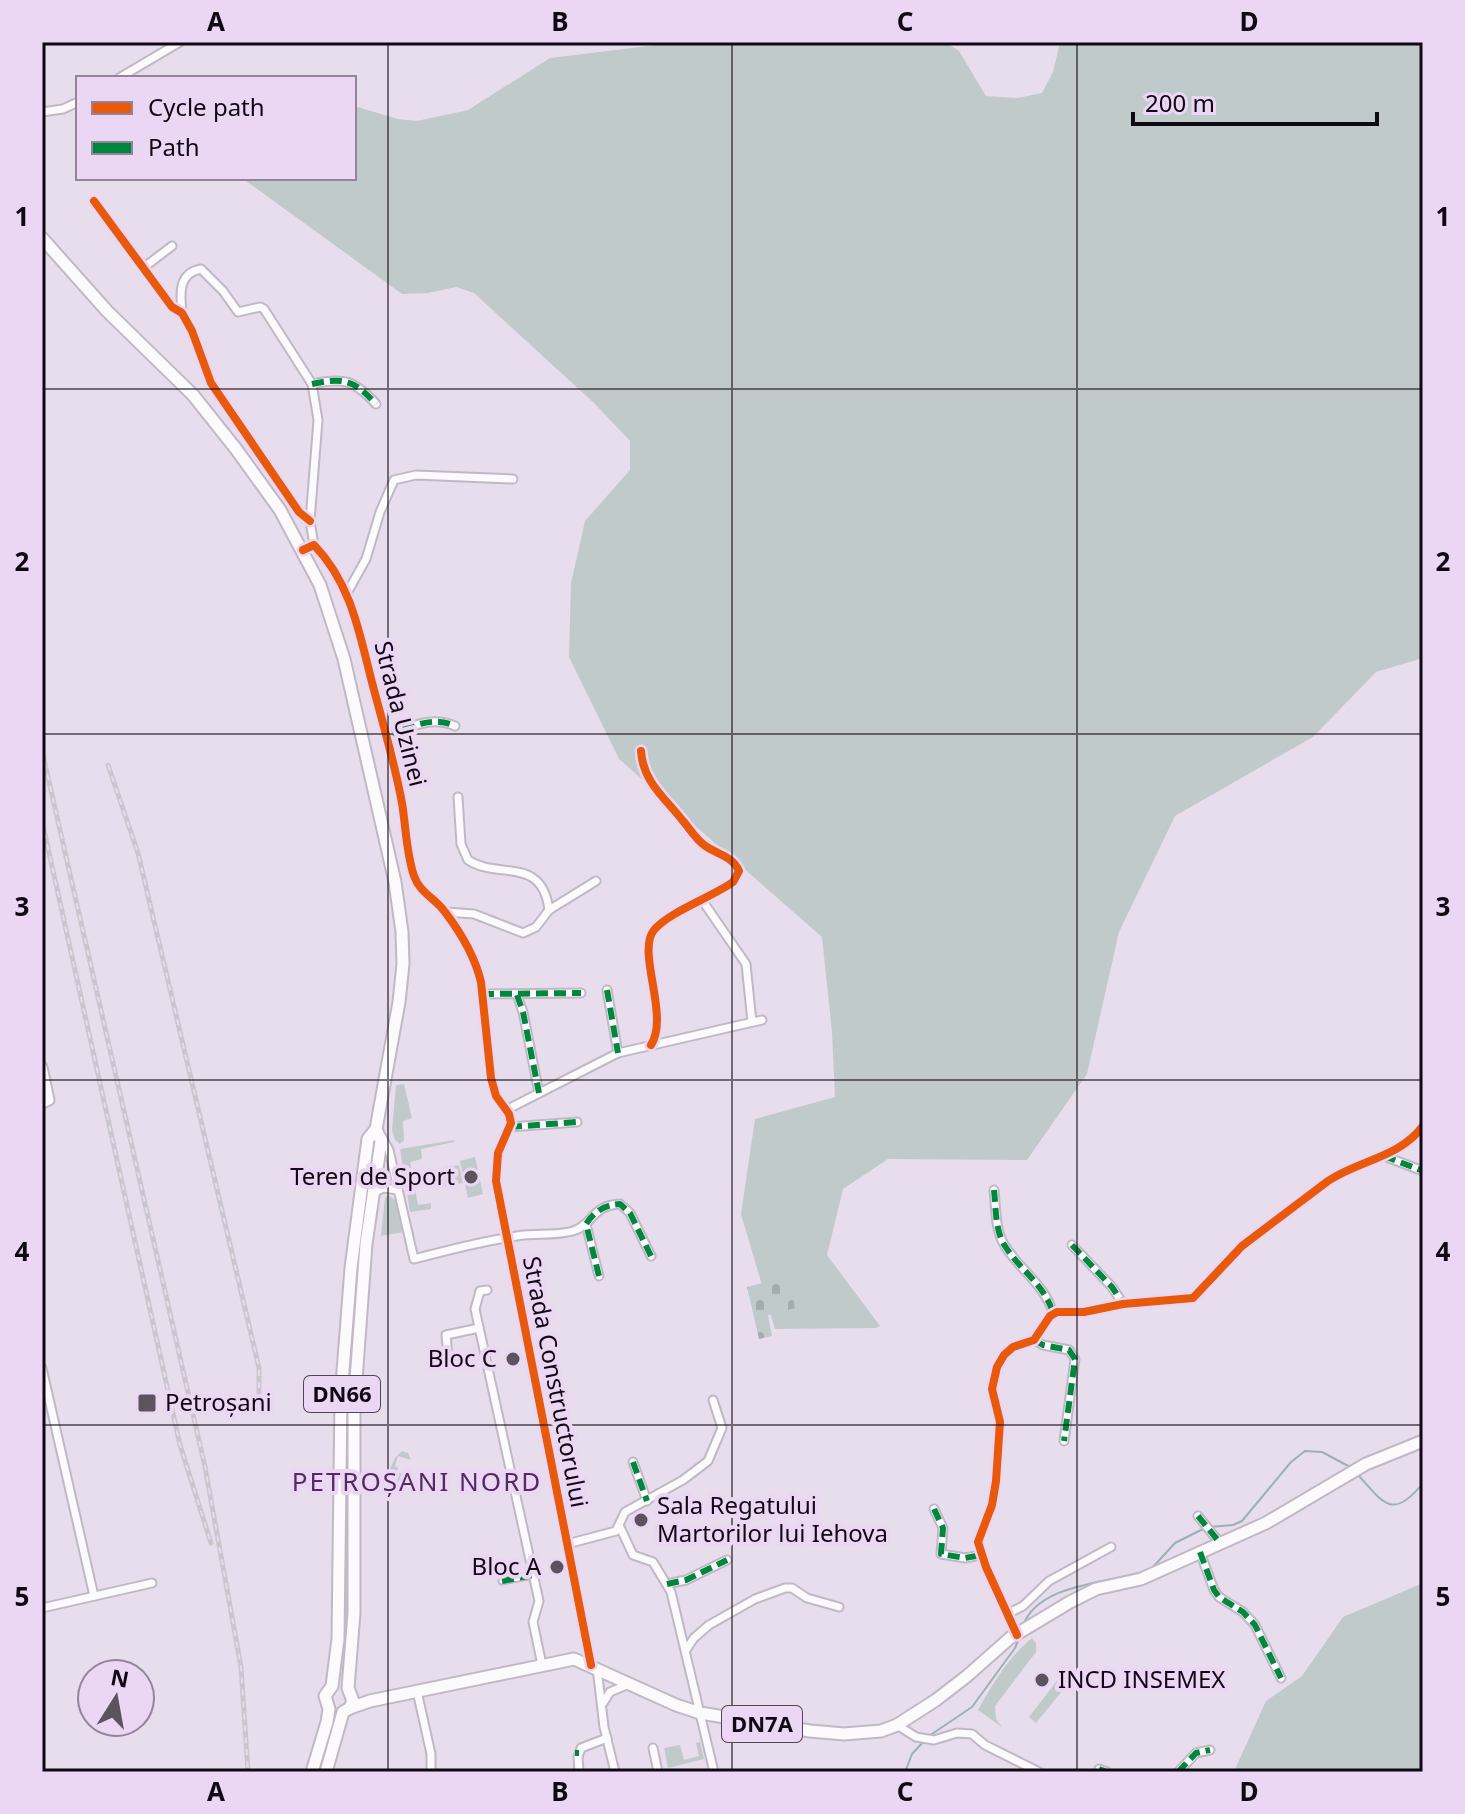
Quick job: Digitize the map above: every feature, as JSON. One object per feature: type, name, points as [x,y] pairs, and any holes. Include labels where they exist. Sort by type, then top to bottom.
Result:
[{"type":"main road","name":"DN66","points":[[42,238],[107,311],[193,395],[309,548],[338,637],[400,915],[402,981],[376,1129],[368,1139],[356,1214],[344,1354],[339,1465],[339,1614],[332,1686]]},
{"type":"main road","name":"DN66","points":[[350,1692],[354,1613],[352,1466],[358,1324],[381,1141],[376,1129]]},
{"type":"main road","name":"DN7A","points":[[346,1710],[370,1701],[574,1659],[700,1713],[844,1734],[881,1731],[897,1725],[960,1682],[1017,1635],[1084,1595],[1141,1579],[1278,1517],[1366,1464],[1423,1441]]},
{"type":"main road","points":[[339,1465],[352,1466]]},
{"type":"main road","points":[[312,1772],[329,1709],[325,1696],[332,1686],[339,1685],[370,1701]]},
{"type":"main road","points":[[326,1772],[350,1692]]},
{"type":"main road","points":[[329,1709],[337,1713],[346,1710]]},
{"type":"street","points":[[122,76],[180,42]]},
{"type":"street","points":[[42,112],[63,109],[76,103]]},
{"type":"street","points":[[94,201],[172,307],[182,313]]},
{"type":"street","points":[[143,268],[172,246]]},
{"type":"street","points":[[309,548],[318,420],[312,384],[264,309],[260,307],[238,312],[201,269],[193,270],[181,288],[182,313],[211,383],[299,512],[310,521]]},
{"type":"street","points":[[312,384],[341,380],[359,386],[376,404]]},
{"type":"street","points":[[347,593],[366,559],[380,512],[394,480],[416,475],[513,479]]},
{"type":"street","name":"Strada Uzinei","points":[[309,548],[333,567],[356,617],[401,800],[412,872],[425,895],[446,912],[474,958],[481,982],[491,1078],[496,1096],[506,1110]]},
{"type":"street","points":[[386,735],[432,721],[443,720],[455,726]]},
{"type":"street","points":[[641,751],[649,780],[696,838],[737,865],[738,877],[660,924],[651,935],[649,951],[657,1028],[651,1045]]},
{"type":"street","points":[[458,797],[461,844],[468,860],[482,867],[528,875],[544,892],[549,910]]},
{"type":"street","points":[[446,912],[474,914],[523,933],[536,927],[549,910],[596,881]]},
{"type":"street","points":[[702,900],[746,964],[752,1022]]},
{"type":"street","points":[[607,990],[618,1053]]},
{"type":"street","points":[[482,994],[581,993]]},
{"type":"street","points":[[517,995],[539,1093]]},
{"type":"street","points":[[577,1122],[510,1127],[506,1110],[618,1053],[762,1020]]},
{"type":"street","points":[[42,1067],[46,1101]]},
{"type":"street","points":[[1053,1313],[1193,1298],[1242,1246],[1328,1181],[1407,1143],[1423,1126]]},
{"type":"street","name":"Strada Constructorului","points":[[510,1127],[498,1153],[495,1172],[615,1772]]},
{"type":"street","points":[[376,1129],[387,1142],[414,1259],[506,1238],[574,1230],[586,1224],[595,1211],[611,1204],[620,1204],[630,1213],[651,1256]]},
{"type":"street","points":[[1384,1156],[1423,1171]]},
{"type":"street","points":[[373,1193],[383,1188],[398,1190]]},
{"type":"street","points":[[994,1190],[1003,1244],[1033,1277],[1053,1313]]},
{"type":"street","points":[[586,1224],[599,1276]]},
{"type":"street","points":[[1072,1245],[1112,1287],[1123,1304]]},
{"type":"street","points":[[487,1290],[480,1291],[475,1309],[539,1601],[533,1622],[542,1665]]},
{"type":"street","points":[[1017,1635],[981,1555],[979,1537],[994,1494],[1000,1412],[993,1397],[994,1379],[1004,1355],[1013,1347],[1034,1340],[1053,1313]]},
{"type":"street","points":[[448,1357],[446,1335],[479,1328]]},
{"type":"street","points":[[1034,1340],[1069,1350],[1075,1359],[1064,1441]]},
{"type":"street","points":[[42,1368],[94,1596]]},
{"type":"street","points":[[567,1544],[609,1535],[619,1525],[625,1512],[683,1480],[708,1461],[722,1428],[713,1400]]},
{"type":"street","points":[[633,1462],[647,1501]]},
{"type":"street","points":[[934,1509],[943,1528],[941,1554],[965,1558],[981,1555]]},
{"type":"street","points":[[1201,1520],[1220,1543]]},
{"type":"street","points":[[619,1525],[633,1555],[653,1562],[667,1584],[686,1650],[714,1772]]},
{"type":"street","points":[[1007,1614],[1023,1606],[1049,1581],[1111,1547]]},
{"type":"street","points":[[1200,1552],[1214,1590],[1255,1625],[1281,1678]]},
{"type":"street","points":[[667,1584],[686,1580],[727,1560]]},
{"type":"street","points":[[502,1581],[533,1575]]},
{"type":"street","points":[[42,1608],[152,1583]]},
{"type":"street","points":[[686,1650],[709,1625],[755,1599],[785,1588],[839,1607]]},
{"type":"street","points":[[603,1703],[610,1692],[629,1684]]},
{"type":"street","points":[[417,1691],[431,1754],[431,1772]]},
{"type":"street","points":[[897,1725],[916,1737],[934,1740],[965,1732],[1039,1772]]},
{"type":"street","points":[[579,1772],[577,1753],[584,1745],[607,1738]]},
{"type":"street","points":[[653,1748],[658,1772]]},
{"type":"street","points":[[1178,1772],[1196,1753],[1210,1750]]},
{"type":"green space","points":[[681,42],[945,42],[959,51],[986,96],[1017,98],[1042,93],[1053,72],[1060,42],[1423,42],[1423,658],[1376,672],[1313,737],[1175,816],[1119,932],[1087,1074],[1027,1160],[888,1159],[843,1189],[827,1255],[880,1326],[875,1328],[775,1329],[741,1214],[755,1119],[835,1097],[822,937],[619,759],[569,657],[571,583],[585,521],[630,470],[630,441],[594,403],[474,293],[456,287],[402,294],[245,180],[356,180],[356,107],[398,119],[417,121],[468,110],[550,58]]},
{"type":"green space","points":[[404,1084],[412,1118],[403,1121],[404,1140],[400,1144],[392,1130],[396,1085]]},
{"type":"green space","points":[[454,1140],[421,1149],[422,1159],[410,1162],[418,1205],[431,1203],[431,1209],[410,1212],[400,1149]]},
{"type":"green space","points":[[371,1142],[375,1143],[359,1261],[348,1436],[344,1436],[350,1323]]},
{"type":"green space","name":"Teren de Sport","points":[[475,1157],[483,1194],[468,1198],[460,1161]]},
{"type":"green space","points":[[459,1165],[463,1183],[436,1188],[433,1170]]},
{"type":"green space","points":[[385,1197],[398,1202],[404,1232],[381,1236]]},
{"type":"green space","points":[[788,1277],[795,1308],[768,1315],[772,1336],[759,1339],[747,1287]]},
{"type":"green space","points":[[402,1451],[408,1453],[411,1460],[398,1456],[395,1466],[397,1473],[409,1474],[403,1481],[393,1482],[388,1473],[395,1458]]},
{"type":"green space","points":[[345,1489],[349,1634],[344,1677],[341,1677],[345,1634]]},
{"type":"green space","points":[[1423,1583],[1423,1772],[1236,1772],[1266,1701],[1302,1676],[1343,1617]]},
{"type":"green space","points":[[1032,1638],[1036,1643],[1036,1652],[995,1706],[996,1719],[1002,1727],[978,1710],[1008,1662]]},
{"type":"green space","points":[[1063,1673],[1072,1679],[1036,1723],[1029,1717]]},
{"type":"green space","points":[[700,1742],[704,1759],[668,1768],[664,1748],[680,1745],[684,1760],[699,1756],[696,1743]]},
{"type":"waterway","points":[[1209,1527],[1242,1521],[1291,1462],[1305,1451],[1322,1452],[1350,1467]]},
{"type":"waterway","points":[[1357,1474],[1380,1499],[1395,1505],[1412,1495],[1423,1483]]},
{"type":"waterway","points":[[1152,1568],[1175,1543],[1203,1529]]},
{"type":"waterway","points":[[1023,1626],[1031,1612],[1058,1593],[1143,1572]]},
{"type":"waterway","points":[[929,1736],[972,1707],[1015,1648],[1020,1636]]},
{"type":"waterway","points":[[905,1772],[912,1754],[925,1740]]},
{"type":"railway","points":[[42,751],[205,1467],[241,1667],[248,1772]]},
{"type":"railway","points":[[108,765],[138,853],[259,1368],[259,1401]]},
{"type":"railway","points":[[42,821],[180,1445],[211,1543]]},
{"type":"marked path","points":[[312,384],[348,382],[376,404]]},
{"type":"marked path","points":[[386,735],[429,722],[455,726]]},
{"type":"marked path","points":[[607,990],[618,1053]]},
{"type":"marked path","points":[[482,994],[581,993]]},
{"type":"marked path","points":[[517,995],[539,1093]]},
{"type":"marked path","points":[[510,1127],[577,1122]]},
{"type":"marked path","points":[[1384,1156],[1423,1171]]},
{"type":"marked path","points":[[994,1190],[996,1219],[1002,1240],[1044,1294],[1053,1313]]},
{"type":"marked path","points":[[599,1276],[586,1224],[605,1207],[620,1204],[630,1213],[651,1256]]},
{"type":"marked path","points":[[1072,1245],[1112,1287],[1123,1304]]},
{"type":"marked path","points":[[1034,1340],[1069,1350],[1075,1359],[1064,1441]]},
{"type":"marked path","points":[[633,1462],[647,1501]]},
{"type":"marked path","points":[[934,1509],[943,1528],[941,1554],[965,1558],[981,1555]]},
{"type":"marked path","points":[[1198,1516],[1220,1543]]},
{"type":"marked path","points":[[1200,1552],[1214,1590],[1255,1625],[1281,1678]]},
{"type":"marked path","points":[[667,1584],[686,1580],[727,1560]]},
{"type":"marked path","points":[[502,1581],[533,1575]]},
{"type":"marked path","points":[[1178,1772],[1196,1753],[1210,1750]]},
{"type":"marked path","points":[[1099,1769],[1107,1772]]},
{"type":"cycle path","points":[[94,201],[172,307],[182,313],[211,383],[299,512],[310,521]]},
{"type":"cycle path","points":[[303,550],[314,545],[338,577],[346,595],[393,760],[414,876],[457,928],[481,982],[491,1078],[496,1096],[509,1114],[511,1123],[498,1153],[496,1181],[591,1665]]},
{"type":"cycle path","points":[[641,751],[650,781],[662,797],[701,842],[728,859],[739,871],[733,882],[670,917],[654,930],[649,940],[649,953],[657,1017],[651,1045]]},
{"type":"cycle path","points":[[1017,1635],[978,1542],[992,1505],[996,1481],[1000,1422],[992,1389],[997,1367],[1004,1355],[1013,1347],[1034,1340],[1050,1316],[1057,1312],[1084,1312],[1123,1304],[1193,1298],[1242,1246],[1328,1181],[1391,1152],[1423,1126]]},
{"type":"place","name":"Teren de Sport","points":[[471,1177]]},
{"type":"place","name":"Bloc C","points":[[513,1359]]},
{"type":"place","name":"Petroșani","points":[[147,1403]]},
{"type":"place","name":"Sala Regatului Martorilor lui Iehova","points":[[641,1520]]},
{"type":"place","name":"Bloc A","points":[[557,1567]]},
{"type":"place","name":"INCD INSEMEX","points":[[1042,1680]]},
{"type":"district","name":"PETROȘANI NORD","points":[[417,1482]]}]
